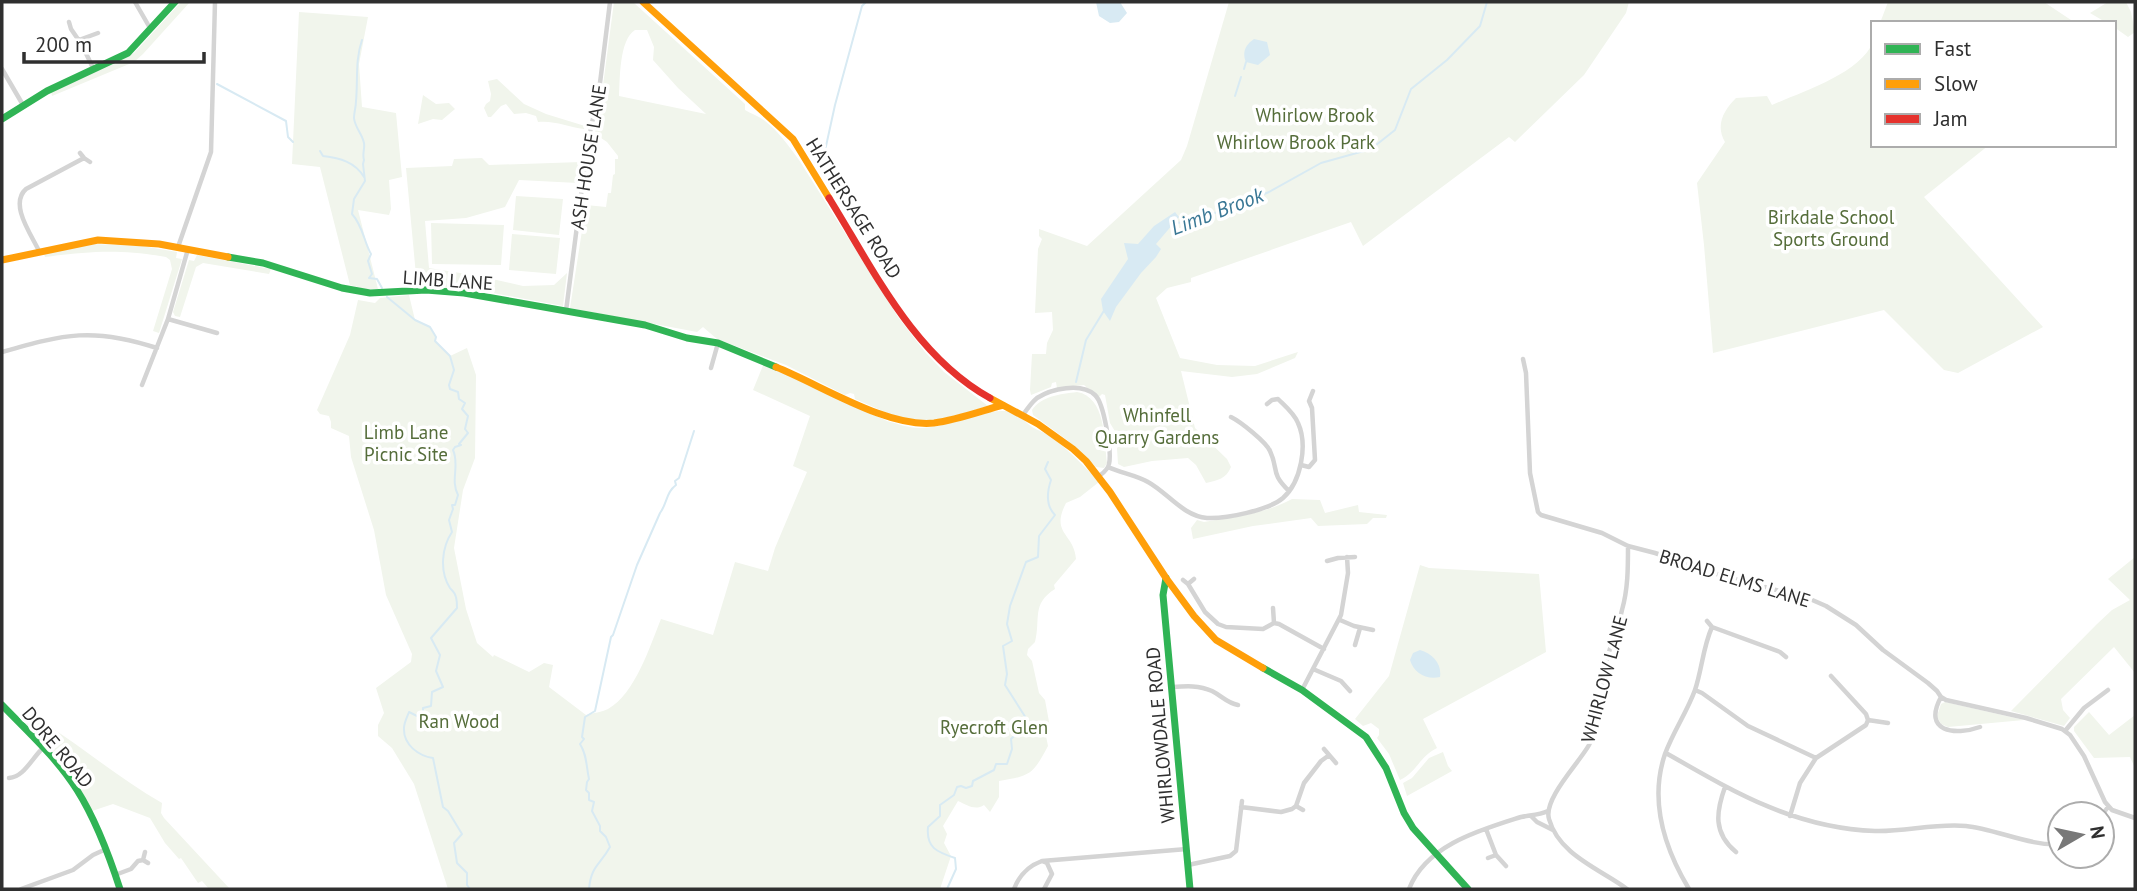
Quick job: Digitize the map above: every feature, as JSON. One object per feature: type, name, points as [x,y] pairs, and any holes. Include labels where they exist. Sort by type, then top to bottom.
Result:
[{"type":"main road","points":[[2,119],[23,104],[128,53],[175,2]]},
{"type":"main road","name":"HATHERSAGE ROAD","points":[[643,2],[786,132],[802,152],[845,225],[911,326],[937,358],[979,393],[1023,415],[1073,449],[1099,476],[1166,578],[1216,640],[1302,690],[1366,737],[1386,768],[1413,828],[1468,889]]},
{"type":"main road","name":"LIMB LANE","points":[[2,260],[98,240],[178,247],[263,263],[342,288],[370,293],[426,290],[464,293],[645,325],[687,338],[718,343],[802,377],[871,411],[909,423],[935,423],[1003,405]]},
{"type":"main road","name":"WHIRLOWDALE ROAD","points":[[1166,578],[1163,595],[1190,889]]},
{"type":"main road","name":"DORE ROAD","points":[[3,709],[43,748],[77,791],[95,822],[120,889]]},
{"type":"street","points":[[135,2],[151,29]]},
{"type":"street","points":[[178,247],[211,152],[215,2]]},
{"type":"street","name":"ASH HOUSE LANE","points":[[566,312],[588,141],[599,91],[610,2]]},
{"type":"street","points":[[69,22],[93,68]]},
{"type":"street","points":[[79,40],[98,33]]},
{"type":"street","points":[[2,69],[23,104]]},
{"type":"street","points":[[39,251],[22,213],[20,196],[26,189],[82,156],[90,162]]},
{"type":"street","points":[[142,384],[168,319],[188,249]]},
{"type":"street","points":[[168,319],[217,333]]},
{"type":"street","points":[[2,352],[62,336],[87,334],[117,337],[158,348]]},
{"type":"street","points":[[711,368],[718,343]]},
{"type":"street","name":"BROAD ELMS LANE","points":[[1523,359],[1530,473],[1538,512],[1602,533],[1628,547],[1810,599],[1856,625],[1941,697],[1954,703],[2052,725],[2065,731]]},
{"type":"street","points":[[1023,415],[1033,402],[1045,394],[1070,389],[1092,392],[1101,403],[1110,461],[1099,476]]},
{"type":"street","points":[[1301,465],[1309,467],[1315,460],[1312,408],[1309,401],[1313,391]]},
{"type":"street","points":[[1108,467],[1147,481],[1185,510],[1205,518],[1220,517],[1276,503],[1289,491],[1298,476],[1302,446],[1299,425],[1293,414],[1278,399],[1267,404]]},
{"type":"street","points":[[1231,417],[1267,445],[1272,454],[1275,474],[1289,491]]},
{"type":"street","name":"WHIRLOW LANE","points":[[1548,811],[1564,781],[1590,743],[1604,668],[1622,611],[1629,576],[1628,547]]},
{"type":"street","points":[[1302,690],[1340,620],[1348,573],[1347,557]]},
{"type":"street","points":[[1327,561],[1355,557]]},
{"type":"street","points":[[1194,579],[1186,582],[1205,612],[1218,624],[1263,629],[1279,624],[1324,649]]},
{"type":"street","points":[[1273,608],[1274,624]]},
{"type":"street","points":[[1340,620],[1373,630]]},
{"type":"street","points":[[1707,621],[1712,628],[1780,652],[1786,657]]},
{"type":"street","points":[[1355,645],[1360,628]]},
{"type":"street","points":[[1689,889],[1670,853],[1661,822],[1660,783],[1666,753],[1695,690],[1712,628]]},
{"type":"street","points":[[1313,669],[1342,681],[1350,691]]},
{"type":"street","points":[[1790,816],[1800,783],[1816,758],[1866,725],[1868,720],[1866,714],[1831,676]]},
{"type":"street","points":[[1171,687],[1200,687],[1238,705]]},
{"type":"street","points":[[1695,690],[1748,726],[1816,758]]},
{"type":"street","points":[[2104,800],[2084,756],[2065,731],[2084,708],[2108,690]]},
{"type":"street","points":[[1941,697],[1935,713],[1941,727],[1952,731],[1980,727]]},
{"type":"street","points":[[1224,711],[1228,702]]},
{"type":"street","points":[[1868,720],[1888,723]]},
{"type":"street","points":[[9,778],[20,775],[32,757],[43,748]]},
{"type":"street","points":[[1324,749],[1336,763]]},
{"type":"street","points":[[1666,753],[1726,788],[1790,816],[1857,830],[1964,826],[2046,843]]},
{"type":"street","points":[[1188,865],[1234,854],[1242,804],[1281,812],[1296,806],[1304,783],[1328,756]]},
{"type":"street","points":[[1726,788],[1718,806],[1717,817],[1721,834],[1736,852]]},
{"type":"street","points":[[1296,806],[1303,810]]},
{"type":"street","points":[[1409,889],[1420,868],[1443,848],[1486,829],[1548,811],[1558,838],[1581,860],[1627,889]]},
{"type":"street","points":[[2116,812],[2135,818]]},
{"type":"street","points":[[1531,816],[1554,831]]},
{"type":"street","points":[[1486,829],[1496,855],[1506,866]]},
{"type":"street","points":[[21,889],[73,870],[106,849]]},
{"type":"street","points":[[1014,889],[1027,869],[1042,861],[1187,849]]},
{"type":"street","points":[[115,875],[131,869],[138,861],[146,862],[145,852]]},
{"type":"street","points":[[1488,858],[1496,855]]},
{"type":"street","points":[[1042,861],[1047,863],[1052,874]]},
{"type":"street","points":[[1044,889],[1062,861]]},
{"type":"green space","points":[[181,2],[190,2],[134,62],[52,96],[51,92],[134,53]]},
{"type":"green space","points":[[614,2],[633,2],[745,104],[745,110],[763,119],[779,134],[799,160],[898,317],[944,372],[988,406],[936,420],[902,417],[855,399],[854,394],[845,395],[786,365],[717,339],[703,327],[697,332],[570,308],[586,205],[606,207],[615,174],[615,159],[618,159],[607,142],[595,134]],"holes":[[[635,30],[647,30],[654,47],[653,60],[706,114],[619,96],[621,60],[626,42]]]},
{"type":"green space","name":"Whirlow Brook","points":[[1229,2],[1629,2],[1626,13],[1584,75],[1515,142],[1509,137],[1363,246],[1351,222],[1191,278],[1191,282],[1167,288],[1156,298],[1180,358],[1217,365],[1255,366],[1298,352],[1295,358],[1257,374],[1232,377],[1181,371],[1195,428],[1227,459],[1231,467],[1224,477],[1206,483],[1196,465],[1188,458],[1124,467],[1118,464],[1116,433],[1110,423],[1105,395],[1102,394],[1098,398],[1084,385],[1057,388],[1056,382],[1052,383],[1051,387],[1031,395],[1030,390],[1032,354],[1046,354],[1047,343],[1053,330],[1052,312],[1035,313],[1038,249],[1042,239],[1039,229],[1087,246],[1181,160]]},
{"type":"green space","points":[[1888,2],[2044,2],[2071,20],[2076,20],[2076,21],[1881,21]]},
{"type":"green space","points":[[2108,2],[2126,2],[2135,32],[2128,37],[2116,28],[2116,21],[2104,21],[2090,13]]},
{"type":"green space","points":[[299,12],[368,17],[359,64],[362,107],[396,113],[402,177],[389,180],[389,215],[358,210],[378,289],[350,285],[320,167],[292,164]]},
{"type":"green space","name":"Birkdale School Sports Ground","points":[[1871,45],[1871,147],[1986,147],[1924,197],[2043,327],[1958,373],[1944,370],[1884,310],[1713,353],[1697,183],[1725,142],[1721,130],[1722,118],[1736,98],[1767,96],[1772,105],[1843,73]]},
{"type":"green space","points":[[497,79],[524,104],[585,126],[584,129],[538,122],[536,116],[514,114],[506,104],[488,117],[484,108],[490,101],[488,81]]},
{"type":"green space","points":[[423,95],[436,104],[449,103],[455,109],[442,120],[433,119],[418,124]]},
{"type":"green space","points":[[482,158],[489,165],[581,162],[578,183],[519,180],[505,207],[466,218],[425,221],[429,268],[523,286],[554,285],[567,273],[563,306],[493,293],[417,286],[406,168],[452,166],[454,159]]},
{"type":"green space","points":[[516,196],[563,199],[559,235],[513,230]]},
{"type":"green space","points":[[431,223],[504,225],[501,265],[432,264]]},
{"type":"green space","points":[[512,234],[560,238],[556,274],[509,270]]},
{"type":"green space","points":[[93,244],[142,246],[177,252],[176,258],[182,259],[159,333],[153,331],[172,269],[170,260],[149,254],[120,252],[45,257],[44,254]]},
{"type":"green space","points":[[197,255],[271,269],[269,274],[203,263],[196,267],[180,317],[175,316],[173,312],[189,260],[194,261]]},
{"type":"green space","points":[[409,295],[415,320],[430,327],[436,337],[435,341],[450,356],[467,348],[476,375],[475,458],[463,490],[454,548],[466,609],[477,643],[493,657],[494,655],[529,672],[544,663],[553,665],[549,687],[586,715],[608,709],[626,692],[647,655],[661,619],[713,635],[735,562],[768,571],[807,472],[793,466],[810,416],[753,390],[764,363],[887,421],[907,427],[941,425],[994,411],[1012,413],[1058,442],[1099,482],[1080,497],[1066,503],[1062,513],[1062,527],[1076,559],[1054,585],[1055,589],[1043,600],[1038,612],[1035,642],[1028,649],[1027,655],[1032,661],[1039,693],[1045,700],[1050,727],[1046,736],[1048,746],[1039,763],[1030,772],[999,781],[999,797],[990,812],[984,805],[974,807],[958,801],[943,826],[947,834],[944,843],[951,856],[940,889],[448,889],[414,784],[392,748],[378,736],[378,725],[384,713],[376,688],[411,662],[412,654],[386,595],[374,530],[351,457],[349,436],[331,428],[329,416],[320,414],[317,410],[350,335],[358,300],[375,303],[380,298]]},
{"type":"green space","points":[[1077,392],[1093,402],[1102,421],[1107,463],[1104,468],[1096,467],[1067,440],[1033,415],[1032,410],[1036,405],[1046,399]]},
{"type":"green space","points":[[1292,499],[1320,500],[1325,513],[1358,505],[1359,512],[1387,515],[1386,518],[1373,518],[1367,524],[1318,526],[1311,518],[1253,526],[1193,539],[1191,528],[1197,520],[1204,522],[1249,514]]},
{"type":"green space","points":[[2135,557],[2135,673],[2114,647],[2061,699],[2063,710],[2070,718],[2064,726],[2011,711],[2112,610],[2130,600],[2108,579]]},
{"type":"green space","points":[[1420,565],[1429,568],[1539,574],[1546,652],[1423,719],[1437,748],[1400,780],[1389,754],[1377,738],[1379,729],[1371,723],[1363,726],[1355,719],[1389,676]]},
{"type":"green space","points":[[1945,702],[2024,720],[1948,727],[1941,724],[1937,716],[1941,704]]},
{"type":"green space","points":[[27,712],[162,803],[161,813],[164,818],[230,889],[209,889],[202,881],[198,883],[181,858],[165,843],[150,818],[113,804],[92,811],[75,778],[25,722]]},
{"type":"green space","points":[[2089,712],[2109,735],[2135,715],[2135,768],[2130,757],[2094,758],[2074,731],[2074,727]]},
{"type":"green space","points":[[1443,752],[1452,771],[1407,796],[1403,783],[1412,778],[1429,758]]},
{"type":"shaded area","points":[[1096,2],[1120,2],[1127,13],[1119,22],[1110,23],[1099,16]]},
{"type":"shaded area","points":[[1254,39],[1267,42],[1270,55],[1258,65],[1246,62],[1244,55],[1246,47]]},
{"type":"shaded area","points":[[1175,212],[1179,217],[1156,244],[1161,249],[1116,307],[1110,321],[1103,311],[1101,299],[1128,259],[1124,243],[1138,244],[1154,226]]},
{"type":"shaded area","points":[[1420,650],[1436,660],[1440,677],[1425,676],[1414,669],[1410,660],[1413,653]]},
{"type":"waterway","points":[[821,169],[835,105],[862,6],[866,2]]},
{"type":"waterway","name":"Limb Brook","points":[[1171,225],[1229,209],[1269,192],[1321,163],[1371,149],[1395,130],[1411,89],[1447,60],[1480,26],[1487,2]]},
{"type":"waterway","points":[[362,40],[354,118],[364,143],[365,181],[354,199],[352,214],[371,254],[368,261],[372,274],[369,278],[377,279],[382,288]]},
{"type":"waterway","points":[[1244,69],[1246,62]]},
{"type":"waterway","points":[[1235,96],[1241,77]]},
{"type":"waterway","points":[[217,84],[286,121],[288,137],[293,142]]},
{"type":"waterway","points":[[320,151],[323,156],[352,164],[364,177]]},
{"type":"waterway","points":[[387,297],[415,320],[430,327],[436,337],[435,341],[450,356],[454,370],[450,389],[458,392],[459,399],[465,403],[462,409],[468,416],[465,429],[468,433],[459,444],[461,445],[453,450],[458,495],[455,505],[452,505],[449,520],[452,532],[443,559],[444,574],[456,595],[457,608],[431,638],[440,655],[436,671],[443,687],[432,692],[431,706],[423,708],[423,719],[409,712],[404,734],[413,749],[433,758],[443,807],[462,834],[454,843],[457,863],[467,873],[467,885],[470,889]]},
{"type":"waterway","name":"Limb Brook","points":[[1076,382],[1086,340],[1105,309]]},
{"type":"waterway","points":[[589,889],[594,870],[610,847],[600,831],[592,811],[594,802],[589,800],[586,790],[589,779],[580,744],[584,739],[585,717],[595,711],[611,637],[637,565],[668,495],[679,478],[694,431]]},
{"type":"waterway","name":"Limb Brook","points":[[947,889],[956,869],[955,858],[934,848],[929,840],[928,827],[940,816],[940,805],[954,795],[957,787],[972,786],[973,781],[994,770],[996,764],[1007,764],[1012,749],[1011,739],[1026,718],[1005,685],[1007,674],[1003,646],[1012,641],[1007,624],[1010,606],[1026,562],[1038,557],[1039,536],[1055,515],[1048,503],[1051,480],[1045,469],[1048,462]]},
{"type":"traffic: fast","points":[[2,119],[47,91],[128,53],[175,2]]},
{"type":"traffic: fast","points":[[228,257],[263,263],[342,288],[370,293],[426,290],[464,293],[645,325],[687,338],[718,343],[776,367]]},
{"type":"traffic: fast","points":[[1166,578],[1163,595],[1190,889]]},
{"type":"traffic: fast","points":[[1263,668],[1302,690],[1366,737],[1386,768],[1413,828],[1468,889]]},
{"type":"traffic: fast","points":[[2,705],[51,756],[77,790],[102,838],[120,889]]},
{"type":"traffic: slow","points":[[643,2],[793,139],[829,198]]},
{"type":"traffic: slow","points":[[2,260],[98,240],[159,244],[228,257]]},
{"type":"traffic: slow","points":[[776,367],[854,404],[916,423],[943,422],[1003,405]]},
{"type":"traffic: slow","points":[[990,398],[1038,424],[1086,461],[1194,616],[1216,640],[1263,668]]},
{"type":"traffic: jam","points":[[829,198],[879,281],[917,335],[963,380],[990,398]]},
{"type":"park label","name":"Whirlow Brook Park","points":[[1296,142]]},
{"type":"park label","name":"Whinfell Quarry Gardens","points":[[1157,426]]},
{"type":"park label","name":"Limb Lane Picnic Site","points":[[406,443]]},
{"type":"park label","name":"Ran Wood","points":[[459,721]]},
{"type":"park label","name":"Ryecroft Glen","points":[[994,727]]}]
